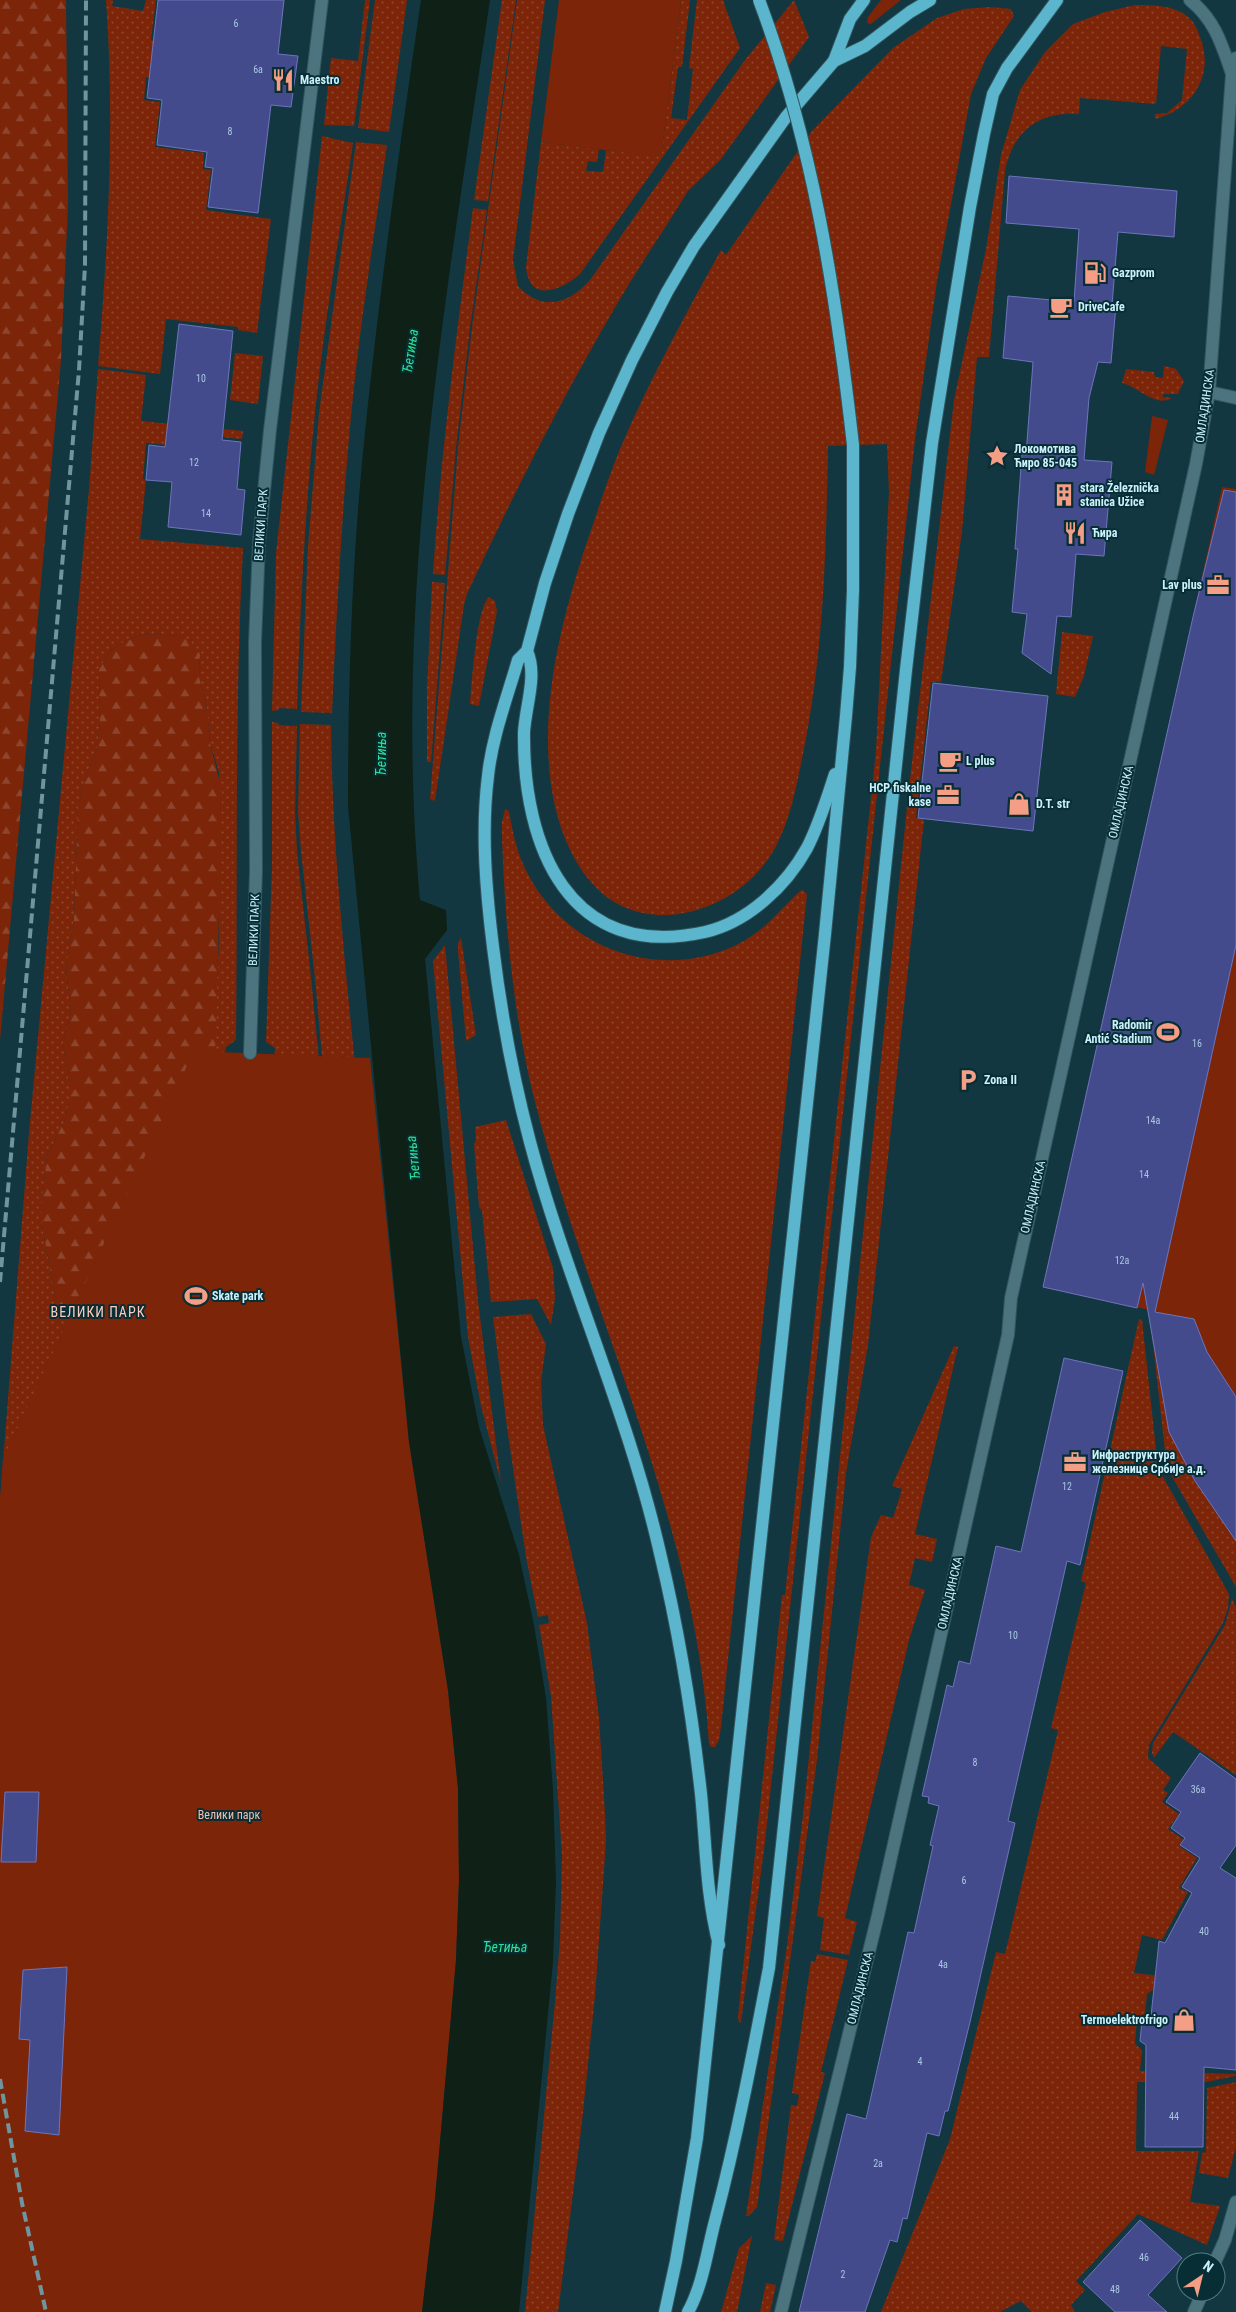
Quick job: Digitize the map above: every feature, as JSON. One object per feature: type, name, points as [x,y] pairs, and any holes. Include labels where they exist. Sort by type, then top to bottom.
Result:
[{"type":"main road","points":[[665,2312],[676,2261],[697,2138],[719,1945],[824,944],[850,667],[853,590],[853,446],[834,290],[805,147],[790,94],[759,0]]},
{"type":"main road","points":[[719,1945],[710,1911],[701,1797],[693,1727],[678,1634],[660,1550],[629,1441],[530,1144],[512,1071],[500,1004],[487,896],[485,814],[488,773],[518,660],[527,651],[545,583],[568,514],[596,442],[632,360],[667,292],[712,219],[761,150],[809,89],[834,61],[850,19],[864,0]]},
{"type":"main road","points":[[834,61],[865,46],[910,12],[930,0]]},
{"type":"main road","points":[[688,2312],[700,2279],[745,2094],[769,1968],[906,670],[927,481],[946,351],[970,207],[993,94],[1020,48],[1057,0]]},
{"type":"main road","points":[[527,651],[532,662],[524,732],[528,781],[536,832],[556,877],[570,896],[584,911],[601,923],[620,930],[640,936],[662,938],[687,936],[711,931],[730,923],[766,899],[794,868],[808,847],[842,752]]},
{"type":"street","name":"ВЕЛИКИ ПАРК","points":[[250,1053],[256,871],[255,643],[259,543],[270,430],[322,0]]},
{"type":"street","name":"ОМЛАДИНСКА","points":[[1190,0],[1210,19],[1218,33],[1232,74]]},
{"type":"street","name":"ОМЛАДИНСКА","points":[[781,2312],[878,1915],[1004,1354],[1008,1335],[1011,1298],[1196,464],[1209,392],[1232,74],[1236,58]]},
{"type":"street","points":[[1209,392],[1236,398]]},
{"type":"street","points":[[1220,2252],[1236,2202]]},
{"type":"green space","points":[[0,0],[66,0],[68,205],[61,360],[0,1040]]},
{"type":"green space","points":[[106,0],[113,0],[112,6],[143,11],[146,0],[156,0],[151,40],[198,46],[163,79],[146,77],[144,100],[160,102],[155,147],[204,153],[203,169],[211,170],[206,210],[271,219],[257,333],[238,330],[238,327],[166,319],[160,374],[98,366],[105,275],[110,138],[109,46]]},
{"type":"green space","points":[[365,0],[370,0],[354,126],[324,125],[331,58],[358,61]]},
{"type":"green space","points":[[375,0],[407,0],[389,132],[358,128]]},
{"type":"green space","points":[[502,0],[516,0],[488,201],[474,200]]},
{"type":"green space","points":[[517,0],[545,0],[513,260],[518,286],[527,294],[546,302],[555,302],[573,295],[590,280],[745,60],[794,0],[809,37],[721,159],[688,191],[640,266],[577,375],[502,520],[467,594],[464,605],[435,801],[430,799],[458,447],[472,327]]},
{"type":"green space","points":[[559,0],[681,0],[661,157],[541,142]]},
{"type":"green space","points":[[681,0],[690,0],[682,67],[678,67],[671,118],[687,120],[693,69],[689,68],[697,0],[723,0],[740,48],[580,274],[556,289],[540,290],[533,286],[528,279],[526,267],[541,142],[599,149],[597,162],[588,161],[586,171],[603,172],[606,150],[661,156]]},
{"type":"green space","points":[[881,0],[901,0],[871,24],[867,23],[868,17]]},
{"type":"green space","points":[[1135,5],[1169,8],[1181,12],[1190,18],[1200,37],[1204,53],[1202,78],[1197,90],[1180,108],[1155,119],[1155,114],[1167,113],[1182,100],[1187,49],[1161,46],[1156,104],[1080,98],[1079,114],[1052,116],[1030,126],[1014,145],[1005,171],[989,357],[977,357],[962,531],[941,682],[931,682],[916,818],[924,819],[868,1345],[846,1473],[817,1760],[757,2207],[749,2216],[746,2216],[787,1946],[803,1815],[909,788],[954,400],[986,249],[1001,155],[1020,90],[1045,52],[1073,24],[1105,12]]},
{"type":"green space","points":[[990,7],[1011,9],[1014,16],[986,58],[971,94],[937,281],[915,439],[765,1842],[741,2022],[739,2023],[738,2016],[782,1595],[785,1595],[876,751],[889,492],[887,444],[828,446],[825,564],[819,642],[815,680],[802,759],[792,804],[781,836],[760,869],[740,888],[716,903],[690,912],[663,915],[636,911],[612,900],[590,881],[570,849],[557,814],[553,796],[548,758],[551,692],[558,645],[570,599],[583,554],[615,462],[655,373],[721,250],[726,255],[811,132],[893,48],[937,18],[964,9]]},
{"type":"green space","points":[[322,136],[353,143],[315,413],[303,561],[297,709],[279,708],[279,710],[272,711],[276,553]]},
{"type":"green space","points":[[356,142],[387,145],[355,377],[341,545],[332,713],[301,712],[308,546],[319,413]]},
{"type":"green space","points":[[473,208],[487,210],[470,328],[456,448],[445,575],[433,574],[455,345]]},
{"type":"green space","points":[[235,353],[263,356],[258,404],[230,400]]},
{"type":"green space","points":[[1164,366],[1176,369],[1184,381],[1178,394],[1163,394],[1163,397],[1172,398],[1166,400],[1153,399],[1122,383],[1126,369],[1154,372],[1155,377],[1163,378]]},
{"type":"green space","points":[[98,369],[146,375],[141,421],[243,431],[242,439],[170,432],[168,445],[146,443],[143,479],[146,480],[140,539],[243,548],[237,732],[236,1040],[226,1047],[3,2312],[0,1500],[29,1133],[89,489]],"holes":[[[150,634],[179,636],[200,654],[199,677],[206,703],[210,743],[219,772],[219,941],[211,1103],[56,1302],[42,1225],[42,1199],[47,1156],[65,1120],[69,1102],[69,1082],[63,1045],[71,1012],[66,968],[74,919],[78,808],[83,785],[97,748],[100,723],[99,670],[109,652],[120,644],[138,636]]]},
{"type":"green space","points":[[1152,416],[1168,420],[1154,475],[1145,472]]},
{"type":"green space","name":"Radomir Antić Stadium","points":[[1222,487],[1236,489],[1236,1538],[1195,1481],[1169,1432],[1152,1336],[1154,1335],[1159,1312],[1043,1287]]},
{"type":"green space","points":[[432,582],[445,583],[431,762],[427,762],[427,690]]},
{"type":"green space","points":[[489,597],[495,601],[497,611],[479,706],[470,704],[475,648],[481,616]]},
{"type":"green space","points":[[1062,632],[1093,636],[1084,676],[1075,697],[1056,694]]},
{"type":"green space","points":[[150,634],[179,636],[191,642],[200,654],[199,677],[206,703],[210,743],[222,791],[216,1035],[211,1103],[73,1326],[62,1315],[56,1302],[42,1225],[42,1199],[47,1156],[65,1120],[69,1102],[69,1082],[63,1045],[71,1012],[66,968],[74,919],[78,808],[83,785],[97,748],[100,723],[99,670],[109,652],[120,644],[138,636]]},
{"type":"green space","points":[[272,722],[279,725],[297,726],[295,813],[297,852],[344,1322],[274,1060],[275,1048],[266,1042],[272,866]]},
{"type":"green space","points":[[300,724],[331,725],[337,873],[360,1117],[328,1121],[298,812]]},
{"type":"green space","points":[[505,809],[509,811],[513,832],[524,866],[540,894],[560,917],[585,936],[612,949],[641,958],[671,960],[702,957],[732,947],[743,942],[761,929],[799,892],[802,890],[807,894],[721,1727],[719,1740],[715,1747],[711,1747],[709,1744],[700,1661],[684,1579],[663,1499],[558,1182],[527,1069],[511,970],[505,903],[502,822]]},
{"type":"green space","points":[[461,938],[476,1035],[466,1041],[458,951],[458,943]]},
{"type":"green space","points":[[445,945],[478,1301],[501,1483],[481,1406],[468,1337],[433,961]]},
{"type":"green space","name":"Велики парк","points":[[194,1051],[370,1058],[409,1442],[448,1690],[458,1788],[459,1880],[456,1960],[435,2199],[422,2312],[0,2312],[0,1501],[3,1459]]},
{"type":"green space","points":[[506,1120],[553,1268],[555,1298],[551,1325],[537,1299],[491,1302],[482,1211],[479,1207],[474,1144],[476,1140],[475,1127]]},
{"type":"green space","points":[[531,1314],[546,1344],[541,1382],[543,1425],[587,1623],[599,1718],[606,1841],[595,1996],[582,2122],[558,2312],[525,2312],[560,1940],[562,1855],[551,1696],[539,1625],[549,1623],[548,1615],[538,1617],[526,1557],[493,1317]]},
{"type":"green space","points":[[1139,1319],[1142,1320],[1158,1468],[1229,1594],[1228,1608],[1223,1623],[1149,1745],[1148,1758],[1171,1778],[1163,1790],[1168,1793],[1162,1802],[1179,1814],[1168,1829],[1183,1839],[1179,1846],[1197,1858],[1179,1888],[1188,1892],[1162,1940],[1142,1935],[1134,1973],[1216,1982],[1165,1982],[1147,1994],[1145,2013],[1137,2019],[1135,2044],[1142,2050],[1140,2071],[1236,2074],[1236,2076],[1206,2082],[1137,2082],[1136,2151],[1199,2151],[1190,2202],[1220,2206],[1207,2245],[1138,2214],[1076,2281],[1085,2290],[1071,2305],[1075,2312],[1032,2312],[1021,2301],[1000,2312],[881,2312],[950,2139],[996,1952],[1005,1954],[1058,1730],[1051,1728],[1086,1583],[1081,1581]]},
{"type":"green space","points":[[1152,1336],[1169,1432],[1195,1481],[1236,1538],[1236,1587],[1167,1468]]},
{"type":"green space","points":[[954,1346],[958,1347],[915,1534],[937,1539],[932,1562],[915,1558],[909,1585],[925,1590],[909,1640],[845,1918],[857,1922],[849,1955],[820,1950],[824,1918],[817,1916],[871,1537],[881,1515],[893,1518],[902,1489],[892,1486]]},
{"type":"green space","points":[[1232,1599],[1236,1607],[1236,1775],[1173,1732],[1154,1758],[1152,1753],[1153,1743],[1225,1625]]},
{"type":"green space","points":[[817,1954],[848,1960],[821,2072],[825,2073],[783,2241],[774,2240],[791,2105],[797,2106],[799,2095],[792,2093],[811,1961],[815,1962]]},
{"type":"green space","points":[[1236,2082],[1236,2147],[1228,2178],[1199,2173],[1202,2153],[1206,2152],[1207,2088]]},
{"type":"green space","points":[[752,2236],[737,2312],[721,2312],[739,2248]]},
{"type":"green space","points":[[766,2283],[776,2285],[770,2312],[760,2312]]},
{"type":"water","name":"Ђетиња","points":[[421,0],[490,0],[441,336],[428,448],[418,561],[413,674],[413,787],[420,900],[446,910],[447,930],[425,959],[461,1337],[479,1427],[519,1555],[534,1625],[546,1698],[553,1790],[556,1881],[553,1962],[519,2312],[422,2312],[435,2199],[456,1960],[459,1880],[458,1788],[448,1690],[409,1442],[348,806],[352,619],[361,479],[384,270]]},
{"type":"building","points":[[158,0],[284,0],[278,54],[298,56],[291,107],[271,105],[258,213],[208,207],[213,168],[205,167],[207,152],[157,145],[162,100],[147,98]]},
{"type":"building","points":[[1009,176],[1177,191],[1174,237],[1118,232],[1112,305],[1116,305],[1111,363],[1098,362],[1089,398],[1084,460],[1112,462],[1104,556],[1076,554],[1071,617],[1057,616],[1051,674],[1022,653],[1027,614],[1012,612],[1018,549],[1015,549],[1022,454],[1026,455],[1033,362],[1003,358],[1008,296],[1074,302],[1079,229],[1006,223]]},
{"type":"building","points":[[179,324],[233,331],[222,440],[241,442],[237,489],[245,490],[241,535],[168,527],[172,482],[146,480],[149,445],[165,447]]},
{"type":"building","name":"Radomir Antić Stadium","points":[[1224,490],[1236,492],[1236,945],[1155,1312],[1194,1319],[1207,1352],[1236,1397],[1236,1541],[1195,1481],[1169,1432],[1143,1283],[1137,1308],[1043,1287],[1193,617]]},
{"type":"building","points":[[933,683],[1048,696],[1033,831],[918,818]]},
{"type":"building","points":[[1064,1358],[1123,1371],[1080,1565],[1067,1561],[1008,1821],[1015,1823],[948,2111],[945,2111],[939,2136],[927,2133],[907,2219],[903,2218],[897,2242],[890,2240],[865,2312],[799,2312],[847,2114],[866,2119],[908,1932],[914,1933],[933,1846],[930,1845],[939,1806],[928,1803],[929,1797],[922,1796],[947,1685],[953,1687],[959,1661],[970,1664],[996,1546],[1021,1552]]},
{"type":"building","points":[[1200,1753],[1236,1779],[1236,1845],[1220,1868],[1236,1878],[1236,2070],[1204,2067],[1203,2147],[1145,2147],[1146,2045],[1140,2041],[1142,2021],[1151,2016],[1159,1941],[1165,1943],[1192,1893],[1182,1887],[1200,1858],[1180,1845],[1185,1838],[1171,1828],[1181,1812],[1166,1802]]},
{"type":"building","points":[[5,1792],[39,1792],[36,1862],[1,1862]]},
{"type":"building","points":[[67,1967],[59,2135],[25,2131],[30,2040],[19,2039],[23,1970]]},
{"type":"building","points":[[1140,2220],[1176,2253],[1176,2265],[1148,2295],[1167,2312],[1115,2312],[1083,2282]]},
{"type":"railway","points":[[0,1282],[79,370],[85,265],[86,0]]},
{"type":"railway","points":[[0,2079],[22,2203],[46,2312]]},
{"type":"place","name":"Maestro","points":[[283,80]]},
{"type":"place","name":"Gazprom","points":[[1095,273]]},
{"type":"place","name":"DriveCafe","points":[[1061,307]]},
{"type":"place","name":"Локомотива Ћиро 85-045","points":[[997,456]]},
{"type":"place","name":"stara Železnička stanica Užice","points":[[1064,495]]},
{"type":"place","name":"Ћира","points":[[1075,533]]},
{"type":"place","name":"Lav plus","points":[[1218,585]]},
{"type":"place","name":"L plus","points":[[950,761]]},
{"type":"place","name":"HCP fiskalne kase","points":[[948,795]]},
{"type":"place","name":"D.T. str","points":[[1019,804]]},
{"type":"place","name":"Radomir Antić Stadium","points":[[1168,1032]]},
{"type":"place","name":"Zona II","points":[[968,1080]]},
{"type":"place","name":"Skate park","points":[[196,1296]]},
{"type":"place","name":"Инфраструктура железнице Србије а.д.","points":[[1075,1462]]},
{"type":"place","name":"Termoelektrofrigo","points":[[1184,2020]]},
{"type":"district","name":"ВЕЛИКИ ПАРК","points":[[98,1312]]}]
